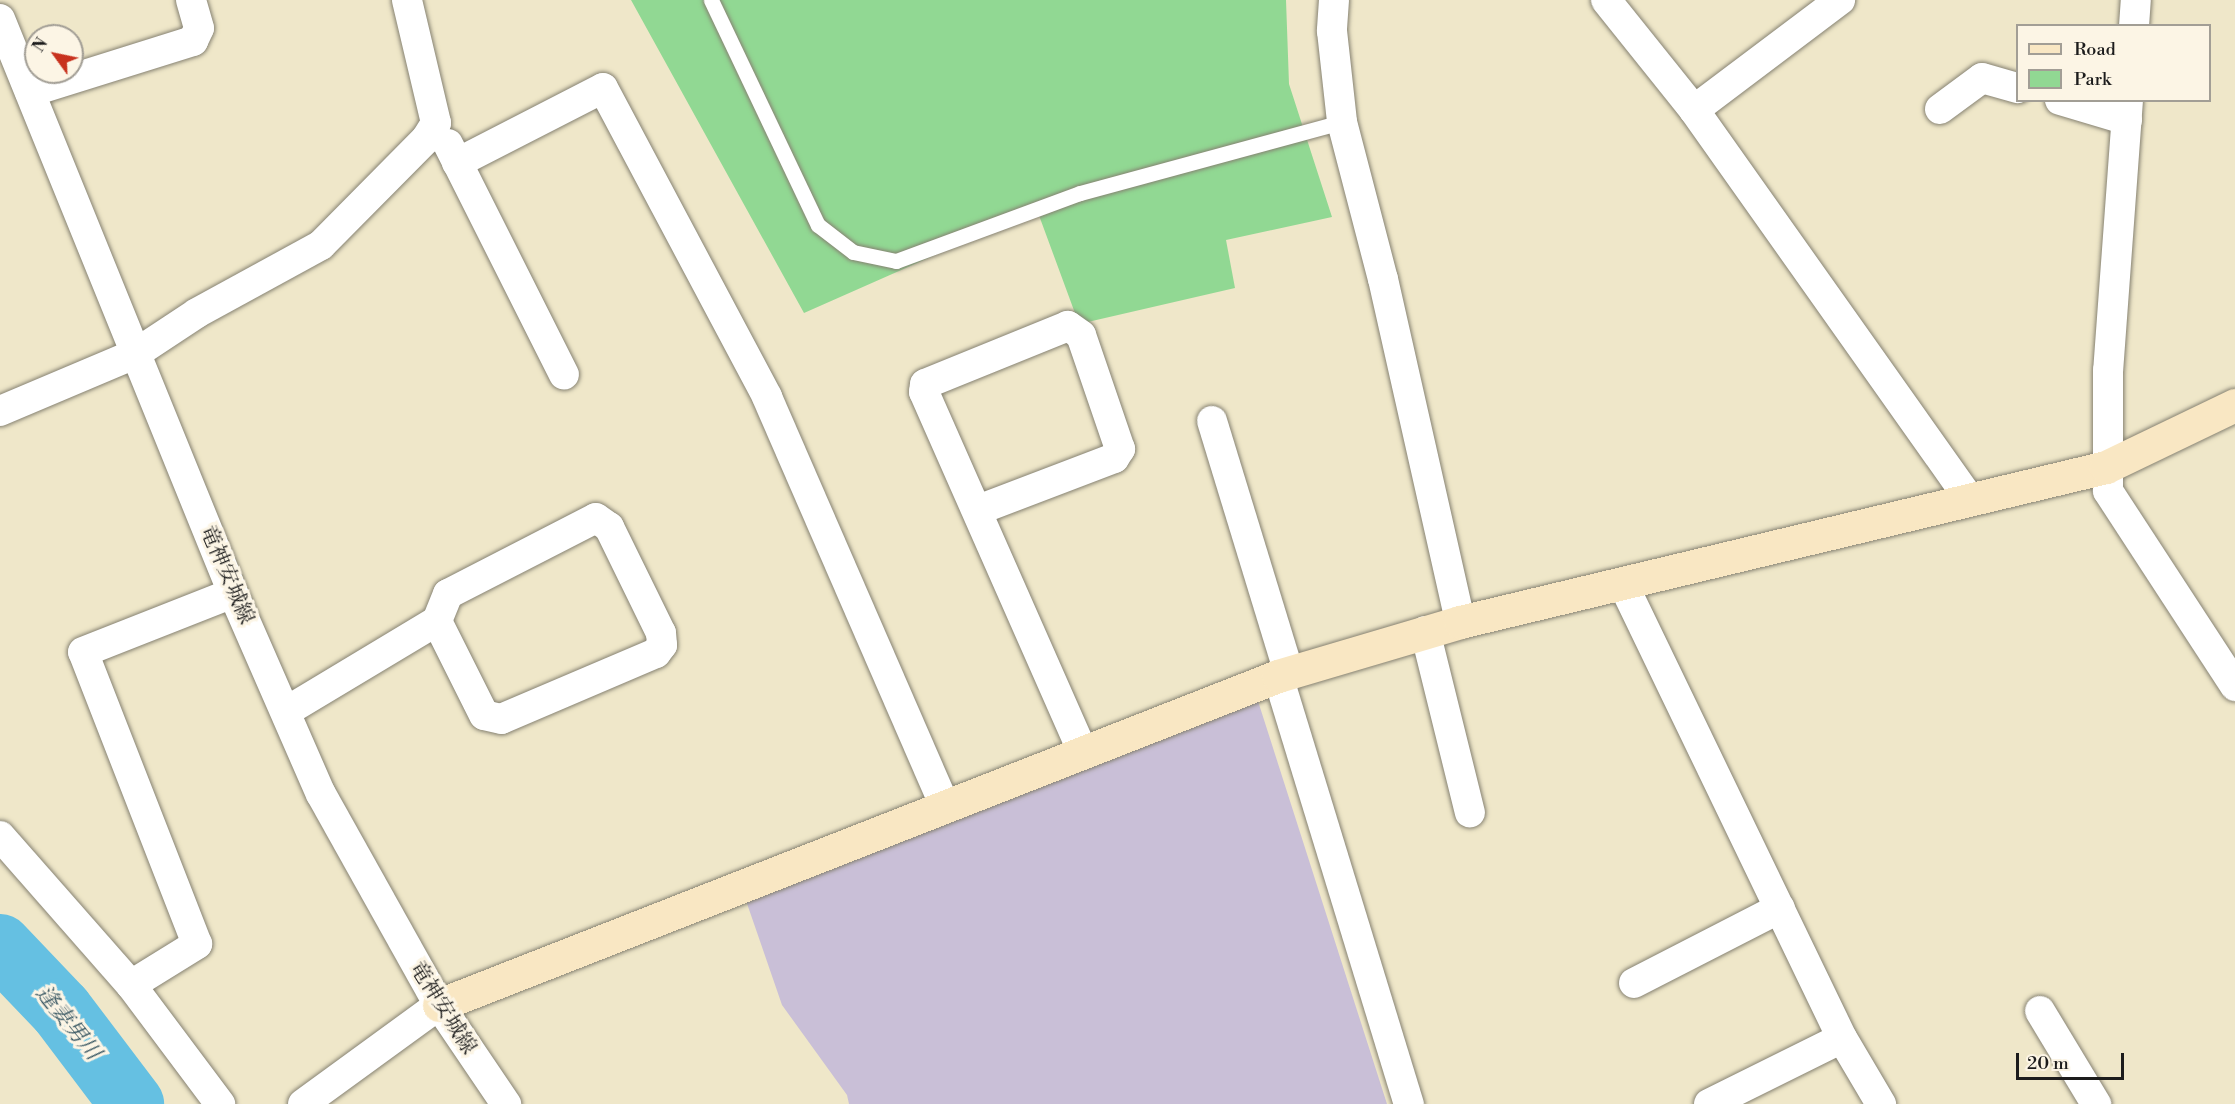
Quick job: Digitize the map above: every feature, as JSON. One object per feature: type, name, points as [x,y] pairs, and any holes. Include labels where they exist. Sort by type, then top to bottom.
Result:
[{"type":"street","points":[[30,92],[193,41],[199,28],[191,0]]},
{"type":"street","points":[[407,0],[436,123],[564,375]]},
{"type":"street","points":[[1334,0],[1332,31],[1342,122],[1460,622]]},
{"type":"street","points":[[1606,0],[1694,110],[1968,497]]},
{"type":"street","points":[[1694,110],[1840,0]]},
{"type":"street","points":[[2134,24],[2136,0]]},
{"type":"street","name":"竜神安城線","points":[[0,19],[233,593],[287,711],[321,794],[439,1005],[506,1104]]},
{"type":"street","points":[[1940,109],[1982,78],[2016,87]]},
{"type":"street","points":[[457,163],[603,88],[767,397],[945,807]]},
{"type":"street","points":[[2073,102],[2127,110],[2108,370],[2106,467],[2108,491],[2235,686]]},
{"type":"street","points":[[0,411],[135,354],[197,313],[321,245],[426,139],[436,123]]},
{"type":"street","points":[[978,510],[1114,458],[1120,449],[1081,335],[1068,326],[925,384],[924,392],[1082,750]]},
{"type":"street","points":[[303,1104],[439,1005],[945,807],[1082,750],[1284,674],[1460,622],[1623,584],[1968,497],[2106,467],[2235,405]]},
{"type":"street","points":[[1212,421],[1409,1104]]},
{"type":"street","points":[[287,711],[437,621],[448,594],[596,518],[609,527],[661,633],[662,645],[656,653],[501,719],[484,715],[437,621]]},
{"type":"street","points":[[1623,584],[1842,1038],[1881,1104]]},
{"type":"street","points":[[131,985],[197,944],[83,652],[233,593]]},
{"type":"street","points":[[1425,631],[1470,813]]},
{"type":"street","points":[[0,836],[131,985],[220,1104]]},
{"type":"street","points":[[1634,983],[1780,908]]},
{"type":"street","points":[[2040,1011],[2096,1104]]},
{"type":"street","points":[[1709,1104],[1842,1038]]},
{"type":"lane","points":[[711,0],[818,225],[853,252],[896,261],[1080,194],[1342,122]]},
{"type":"shaded area","points":[[1257,698],[1387,1104],[849,1104],[847,1095],[782,1005],[743,892]]},
{"type":"green space","points":[[631,0],[1286,0],[1289,84],[1332,217],[1226,240],[1235,288],[1079,324],[1037,210],[804,313]]},
{"type":"waterway","name":"逢妻男川","points":[[0,946],[61,1010],[132,1104]]}]
